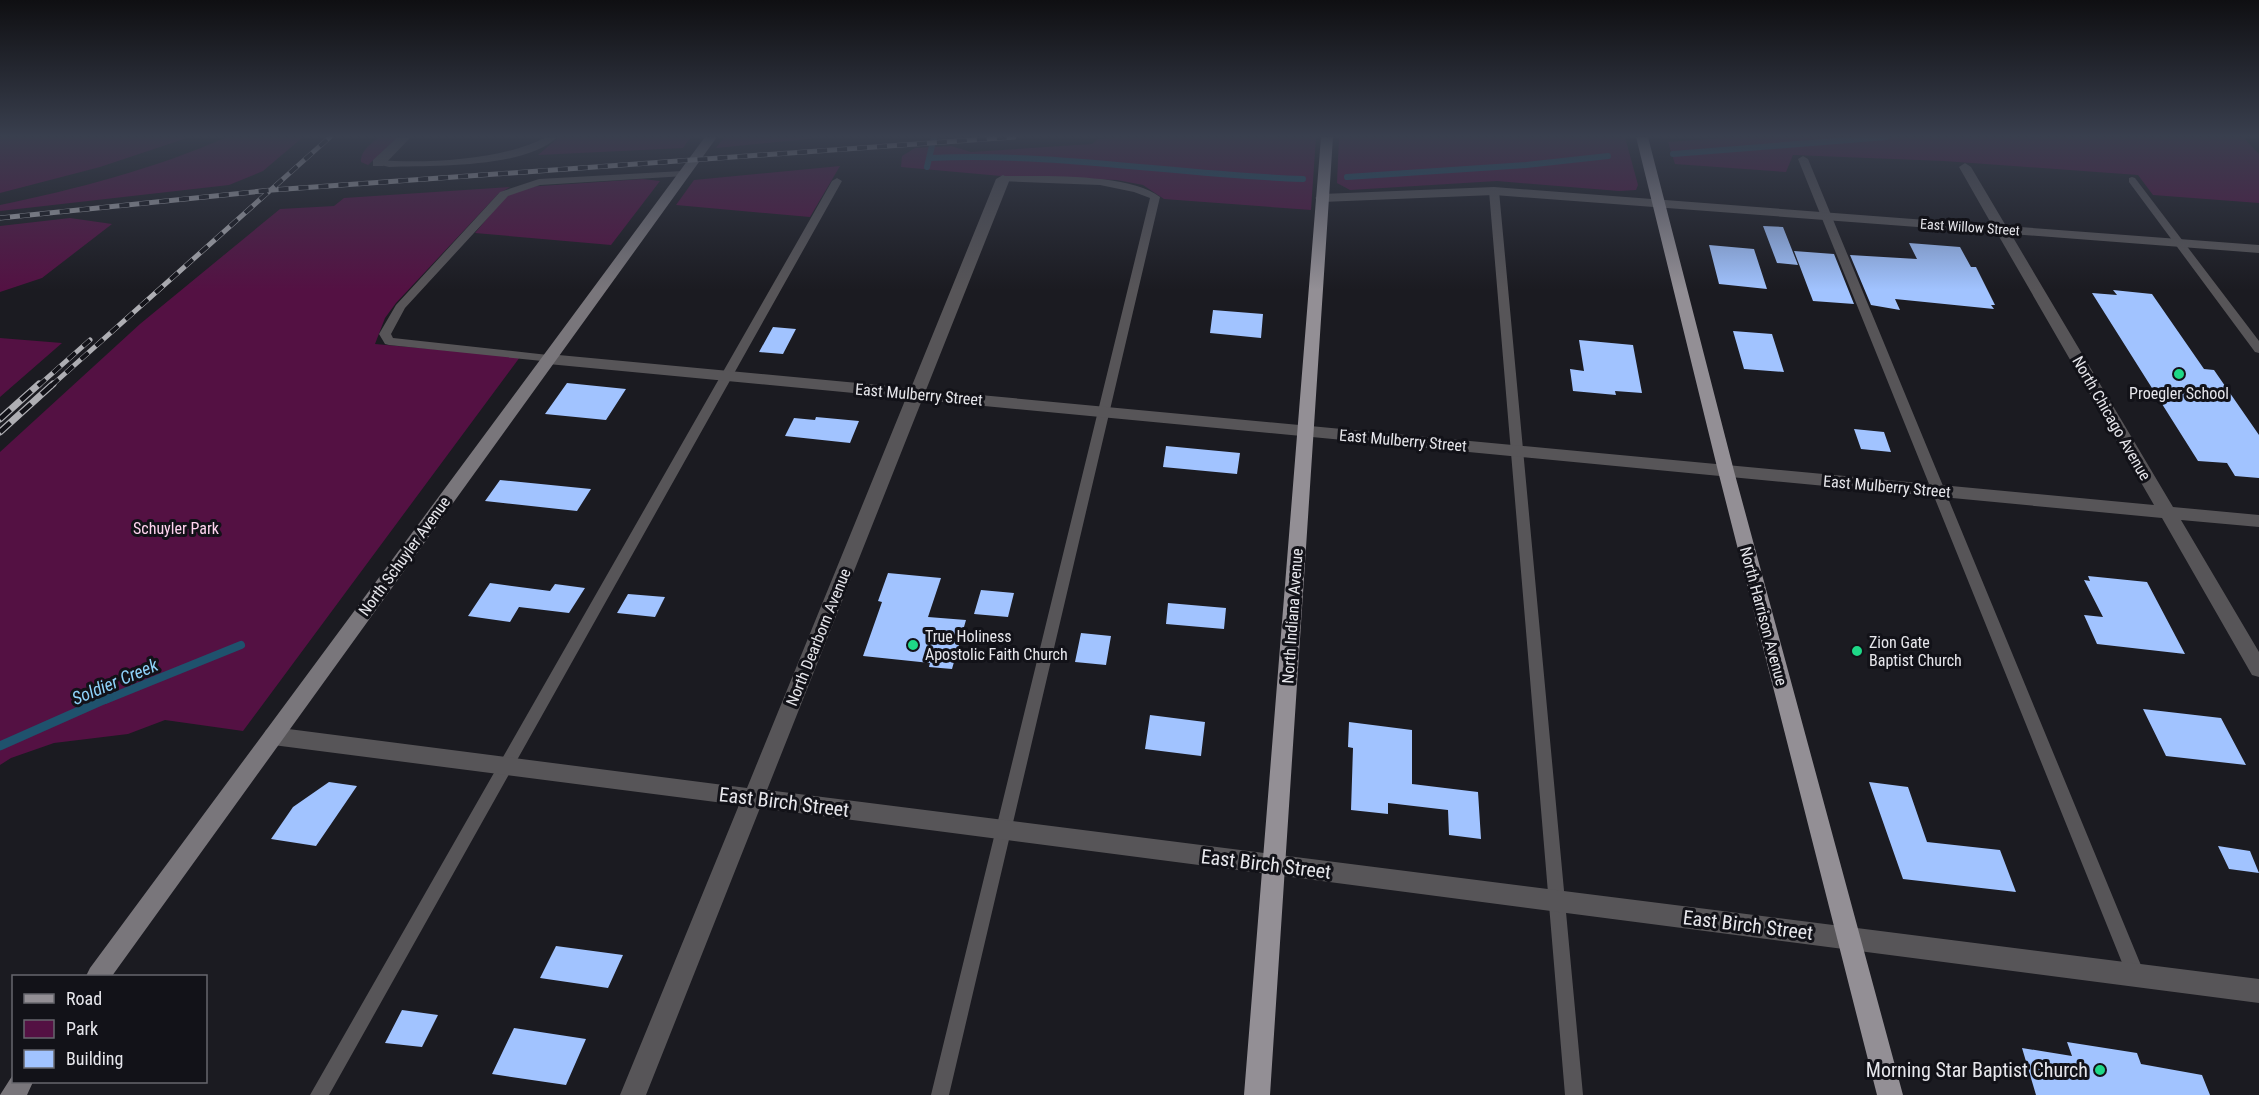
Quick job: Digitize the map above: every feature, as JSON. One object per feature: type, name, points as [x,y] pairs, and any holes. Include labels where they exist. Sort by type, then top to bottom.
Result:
[{"type":"main road","name":"North Indiana Avenue","points":[[1257,1095],[1323,188]]},
{"type":"main road","name":"North Harrison Avenue","points":[[1655,188],[1726,471],[1890,1095]]},
{"type":"street","name":"North Schuyler Avenue","points":[[99,975],[672,188]]},
{"type":"street","name":"North Dearborn Avenue","points":[[633,1095],[999,188]]},
{"type":"street","name":"North Chicago Avenue","points":[[1977,188],[2259,669]]},
{"type":"street","name":"East Willow Street","points":[[1322,198],[1494,191],[2259,249]]},
{"type":"street","name":"East Mulberry Street","points":[[548,359],[2259,521]]},
{"type":"street","name":"East Birch Street","points":[[273,736],[2259,991]]},
{"type":"lane","points":[[521,188],[504,194],[400,307],[385,334],[389,341],[548,359]]},
{"type":"lane","points":[[319,1095],[833,188]]},
{"type":"lane","points":[[940,1095],[1155,197],[1136,188]]},
{"type":"lane","points":[[1815,188],[2136,975]]},
{"type":"lane","points":[[2138,188],[2259,349]]},
{"type":"lane","points":[[1494,191],[1574,1095]]},
{"type":"green space","points":[[0,188],[19,188],[0,193]]},
{"type":"green space","points":[[73,188],[202,188],[0,211],[0,205]]},
{"type":"green space","name":"Schuyler Park","points":[[508,188],[498,194],[396,303],[385,318],[375,344],[520,357],[243,731],[165,720],[128,734],[54,743],[11,758],[0,765],[0,452],[140,324],[280,209],[334,206],[344,198]]},
{"type":"green space","points":[[524,188],[655,188],[611,245],[475,233],[505,197]]},
{"type":"green space","points":[[688,188],[827,188],[810,217],[676,205]]},
{"type":"green space","points":[[1148,188],[1312,188],[1311,210],[1164,199]]},
{"type":"green space","points":[[1346,188],[1381,188],[1350,190]]},
{"type":"green space","points":[[1584,188],[1637,188],[1619,191]]},
{"type":"green space","points":[[2148,188],[2259,188],[2259,203],[2153,195]]},
{"type":"green space","points":[[70,218],[112,224],[42,278],[0,292],[0,226]]},
{"type":"green space","points":[[0,338],[62,343],[0,397]]},
{"type":"building","points":[[1763,226],[1783,227],[1798,265],[1777,263]]},
{"type":"building","points":[[1909,243],[1960,247],[1971,267],[1976,267],[1995,305],[1991,305],[1994,309],[1895,299],[1900,310],[1871,305],[1850,255],[1917,259]]},
{"type":"building","points":[[1709,245],[1754,249],[1767,289],[1719,284]]},
{"type":"building","points":[[1794,251],[1834,254],[1854,304],[1813,301]]},
{"type":"building","points":[[2113,290],[2152,294],[2204,369],[2214,370],[2259,435],[2259,478],[2235,476],[2227,463],[2198,461],[2092,293],[2117,295]]},
{"type":"building","points":[[1213,310],[1263,314],[1261,338],[1210,333]]},
{"type":"building","points":[[773,327],[796,329],[783,354],[759,352]]},
{"type":"building","points":[[1733,331],[1772,334],[1784,372],[1744,369]]},
{"type":"building","points":[[1579,340],[1633,345],[1642,393],[1615,391],[1616,395],[1573,391],[1570,369],[1584,371]]},
{"type":"building","points":[[567,383],[626,389],[606,420],[545,414]]},
{"type":"building","points":[[816,417],[859,421],[850,443],[785,436],[794,418],[815,420]]},
{"type":"building","points":[[1854,429],[1884,432],[1891,452],[1861,449]]},
{"type":"building","points":[[1166,446],[1240,453],[1237,474],[1163,467]]},
{"type":"building","points":[[500,480],[591,489],[577,511],[485,501]]},
{"type":"building","name":"True Holiness Apostolic Faith Church","points":[[888,573],[941,578],[928,617],[966,620],[952,669],[929,667],[930,663],[863,656],[882,602],[878,601]]},
{"type":"building","points":[[2088,576],[2147,582],[2185,654],[2097,644],[2084,615],[2103,617],[2084,580],[2090,581]]},
{"type":"building","points":[[490,583],[550,591],[555,584],[585,588],[569,613],[519,607],[510,622],[468,616]]},
{"type":"building","points":[[981,590],[1014,593],[1008,617],[974,614]]},
{"type":"building","points":[[628,594],[665,597],[655,617],[617,613]]},
{"type":"building","points":[[1168,603],[1226,608],[1224,629],[1166,624]]},
{"type":"building","points":[[1081,633],[1111,636],[1106,665],[1075,662]]},
{"type":"building","points":[[2143,709],[2221,718],[2246,765],[2166,756]]},
{"type":"building","points":[[1150,715],[1205,722],[1201,756],[1145,749]]},
{"type":"building","points":[[1349,722],[1412,730],[1412,784],[1478,792],[1481,839],[1449,835],[1448,810],[1388,803],[1388,814],[1351,810],[1353,748],[1348,747]]},
{"type":"building","points":[[329,782],[357,786],[316,846],[271,839],[293,807]]},
{"type":"building","points":[[1869,782],[1908,787],[1927,842],[2000,850],[2016,892],[1903,879]]},
{"type":"building","points":[[2218,846],[2250,851],[2259,873],[2229,869]]},
{"type":"building","points":[[556,946],[623,955],[608,988],[540,978]]},
{"type":"building","points":[[402,1010],[438,1015],[422,1047],[385,1043]]},
{"type":"building","points":[[514,1028],[586,1039],[566,1085],[492,1074]]},
{"type":"building","name":"Morning Star Baptist Church","points":[[2067,1042],[2137,1053],[2141,1064],[2202,1075],[2210,1095],[2036,1095],[2022,1048],[2072,1056]]},
{"type":"waterway","name":"Soldier Creek","points":[[105,700],[241,645]]},
{"type":"waterway","name":"Soldier Creek","points":[[0,746],[108,698]]},
{"type":"railway","points":[[270,190],[299,188]]},
{"type":"railway","points":[[0,218],[270,190]]},
{"type":"railway","points":[[51,386],[270,190]]},
{"type":"railway","points":[[38,386],[90,340]]},
{"type":"railway","points":[[0,419],[39,384]]},
{"type":"railway","points":[[0,432],[53,384]]},
{"type":"place","name":"Proegler School","points":[[2179,374]]},
{"type":"place","name":"True Holiness Apostolic Faith Church","points":[[913,645]]},
{"type":"place","name":"Zion Gate Baptist Church","points":[[1857,651]]},
{"type":"place","name":"Morning Star Baptist Church","points":[[2100,1070]]}]
